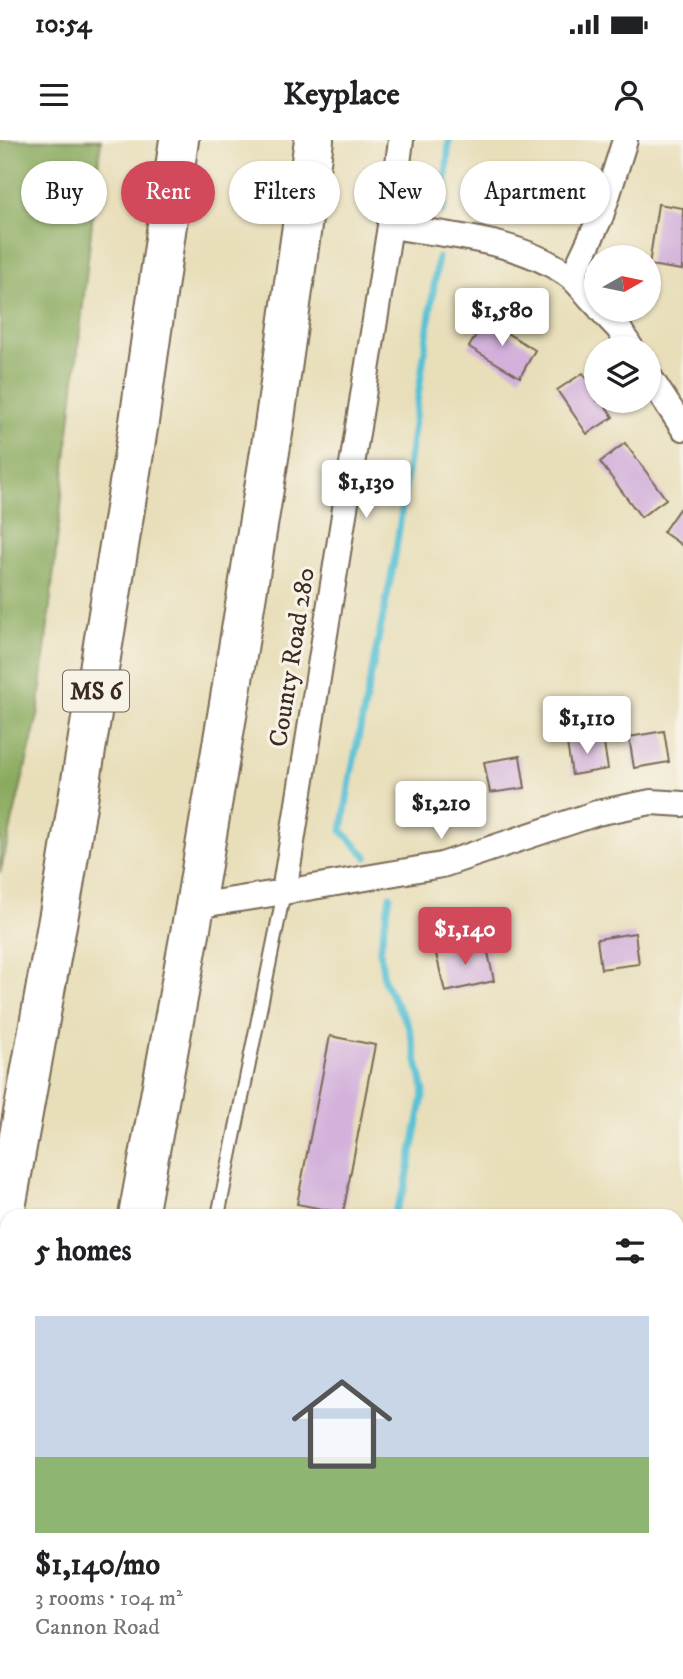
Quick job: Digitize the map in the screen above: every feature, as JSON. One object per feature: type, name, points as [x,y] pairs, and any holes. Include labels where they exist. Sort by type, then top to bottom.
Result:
[{"type":"highway","name":"MS 6","points":[[6,1209],[69,858],[139,422],[179,140]]},
{"type":"highway","points":[[139,1209],[195,906],[273,433],[314,140]]},
{"type":"street","name":"County Road 280","points":[[284,892],[390,226],[401,140]]},
{"type":"street","points":[[572,278],[601,216],[625,140]]},
{"type":"street","points":[[390,226],[497,243],[543,260],[572,278],[584,291]]},
{"type":"street","points":[[612,322],[623,336]]},
{"type":"street","points":[[661,394],[683,428]]},
{"type":"street","points":[[195,906],[442,865],[597,813],[651,802],[683,804]]},
{"type":"lane","points":[[219,1209],[284,892]]},
{"type":"green space","points":[[0,140],[101,140],[99,161],[21,161],[21,224],[92,224],[38,715],[0,873]]},
{"type":"building","points":[[658,204],[683,208],[682,270],[662,267],[662,245],[652,245]]},
{"type":"building","points":[[485,320],[535,350],[520,377],[469,347]]},
{"type":"building","points":[[583,373],[584,413],[610,413],[613,417],[587,434],[557,390]]},
{"type":"building","points":[[625,443],[666,499],[641,517],[600,462]]},
{"type":"building","points":[[679,509],[683,512],[683,546],[663,532]]},
{"type":"building","points":[[664,731],[669,762],[634,768],[629,737]]},
{"type":"building","points":[[603,738],[608,769],[572,775],[567,743]]},
{"type":"building","points":[[520,756],[525,788],[490,793],[484,762]]},
{"type":"building","points":[[635,933],[639,964],[601,969],[597,939]]},
{"type":"building","points":[[486,943],[494,981],[445,992],[436,954]]},
{"type":"building","points":[[330,1036],[375,1045],[344,1209],[323,1209],[297,1204]]},
{"type":"waterway","points":[[446,176],[449,140]]},
{"type":"waterway","points":[[367,857],[342,831],[395,557],[438,258]]},
{"type":"waterway","points":[[390,896],[380,950],[384,981],[409,1027],[424,1091],[405,1188],[396,1209]]}]
